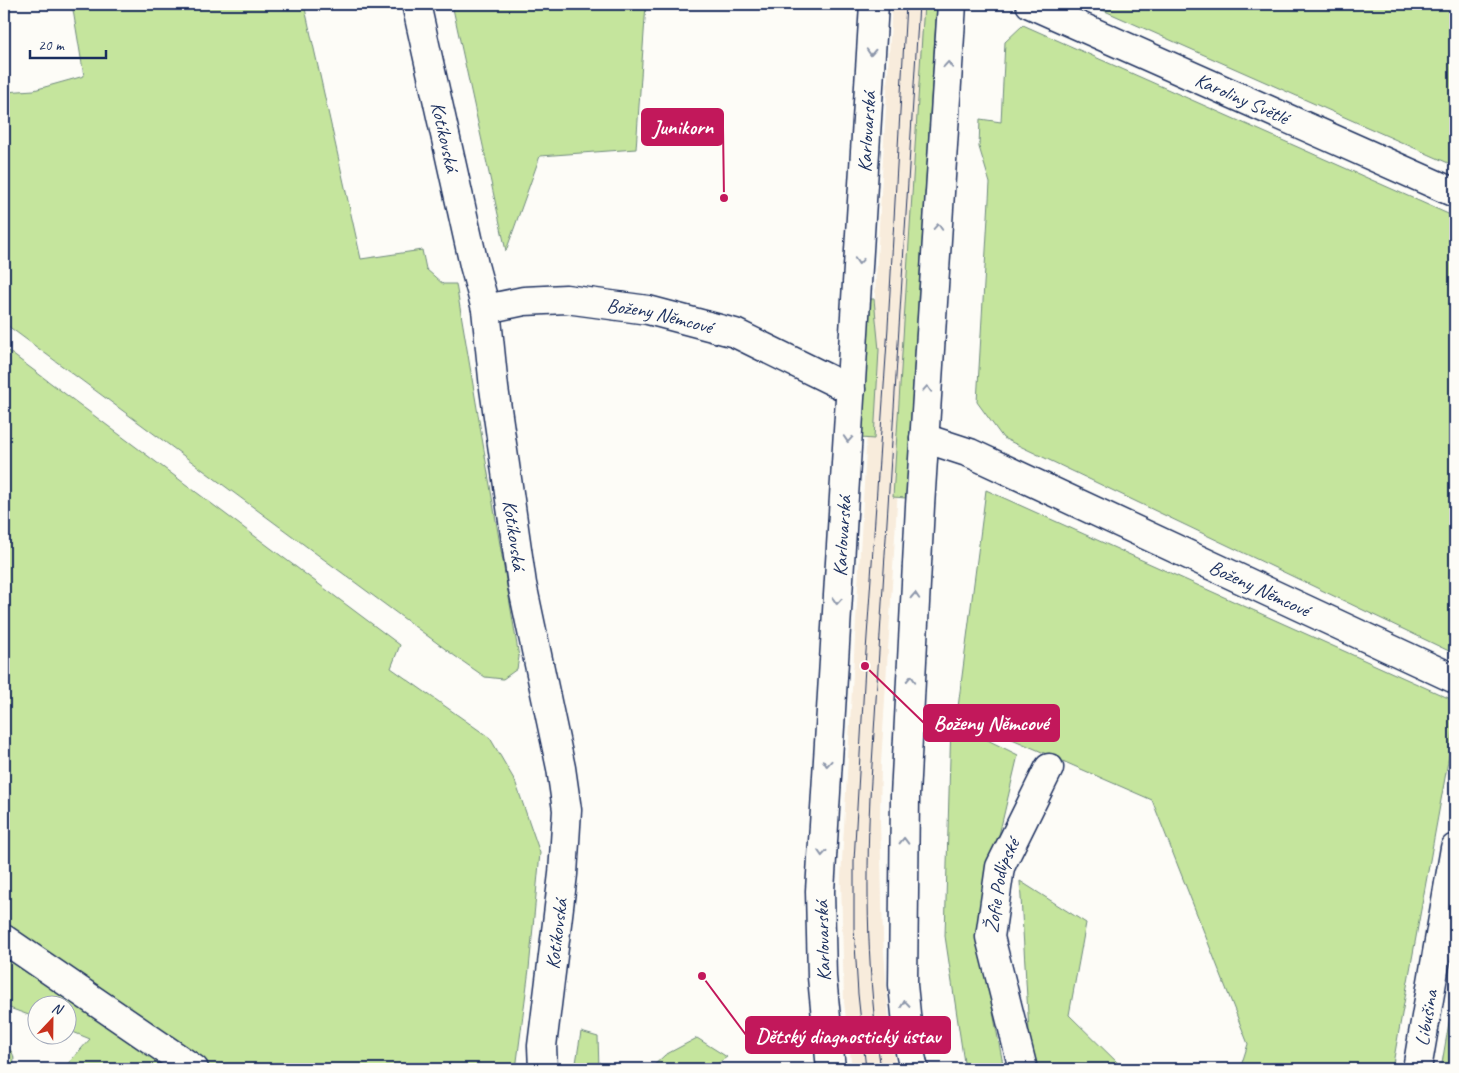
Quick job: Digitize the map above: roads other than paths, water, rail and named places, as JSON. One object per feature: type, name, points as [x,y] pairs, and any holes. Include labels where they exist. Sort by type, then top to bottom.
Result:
[{"type":"street","name":"Kotíkovská","points":[[416,4],[474,265],[486,308],[494,388],[522,584],[561,768],[567,810],[563,874],[542,1046],[543,1069]]},
{"type":"street","name":"Karlovarská","points":[[831,1069],[822,977],[820,891],[874,4]]},
{"type":"street","points":[[914,1069],[910,1052],[903,985],[904,825],[920,506],[952,4]]},
{"type":"street","name":"Karoliny Světlé","points":[[1030,4],[1455,193]]},
{"type":"street","name":"Boženy Němcové","points":[[486,308],[524,301],[566,299],[648,310],[735,333],[851,390]]},
{"type":"street","name":"Boženy Němcové","points":[[924,438],[970,453],[1455,678]]},
{"type":"street","name":"Žofie Podlipské","points":[[1023,1069],[990,937],[1000,867],[1049,768]]},
{"type":"street","name":"Libušina","points":[[1417,1069],[1455,848]]},
{"type":"street","points":[[4,939],[194,1069]]},
{"type":"tram line","points":[[866,1069],[858,994],[854,928],[854,861],[888,327],[906,4]]},
{"type":"tram line","points":[[881,1069],[870,967],[868,899],[870,797],[919,4]]},
{"type":"place","name":"Junikorn","points":[[724,198]]},
{"type":"place","name":"Boženy Němcové","points":[[865,666]]},
{"type":"place","name":"Dětský diagnostický ústav","points":[[702,976]]}]
